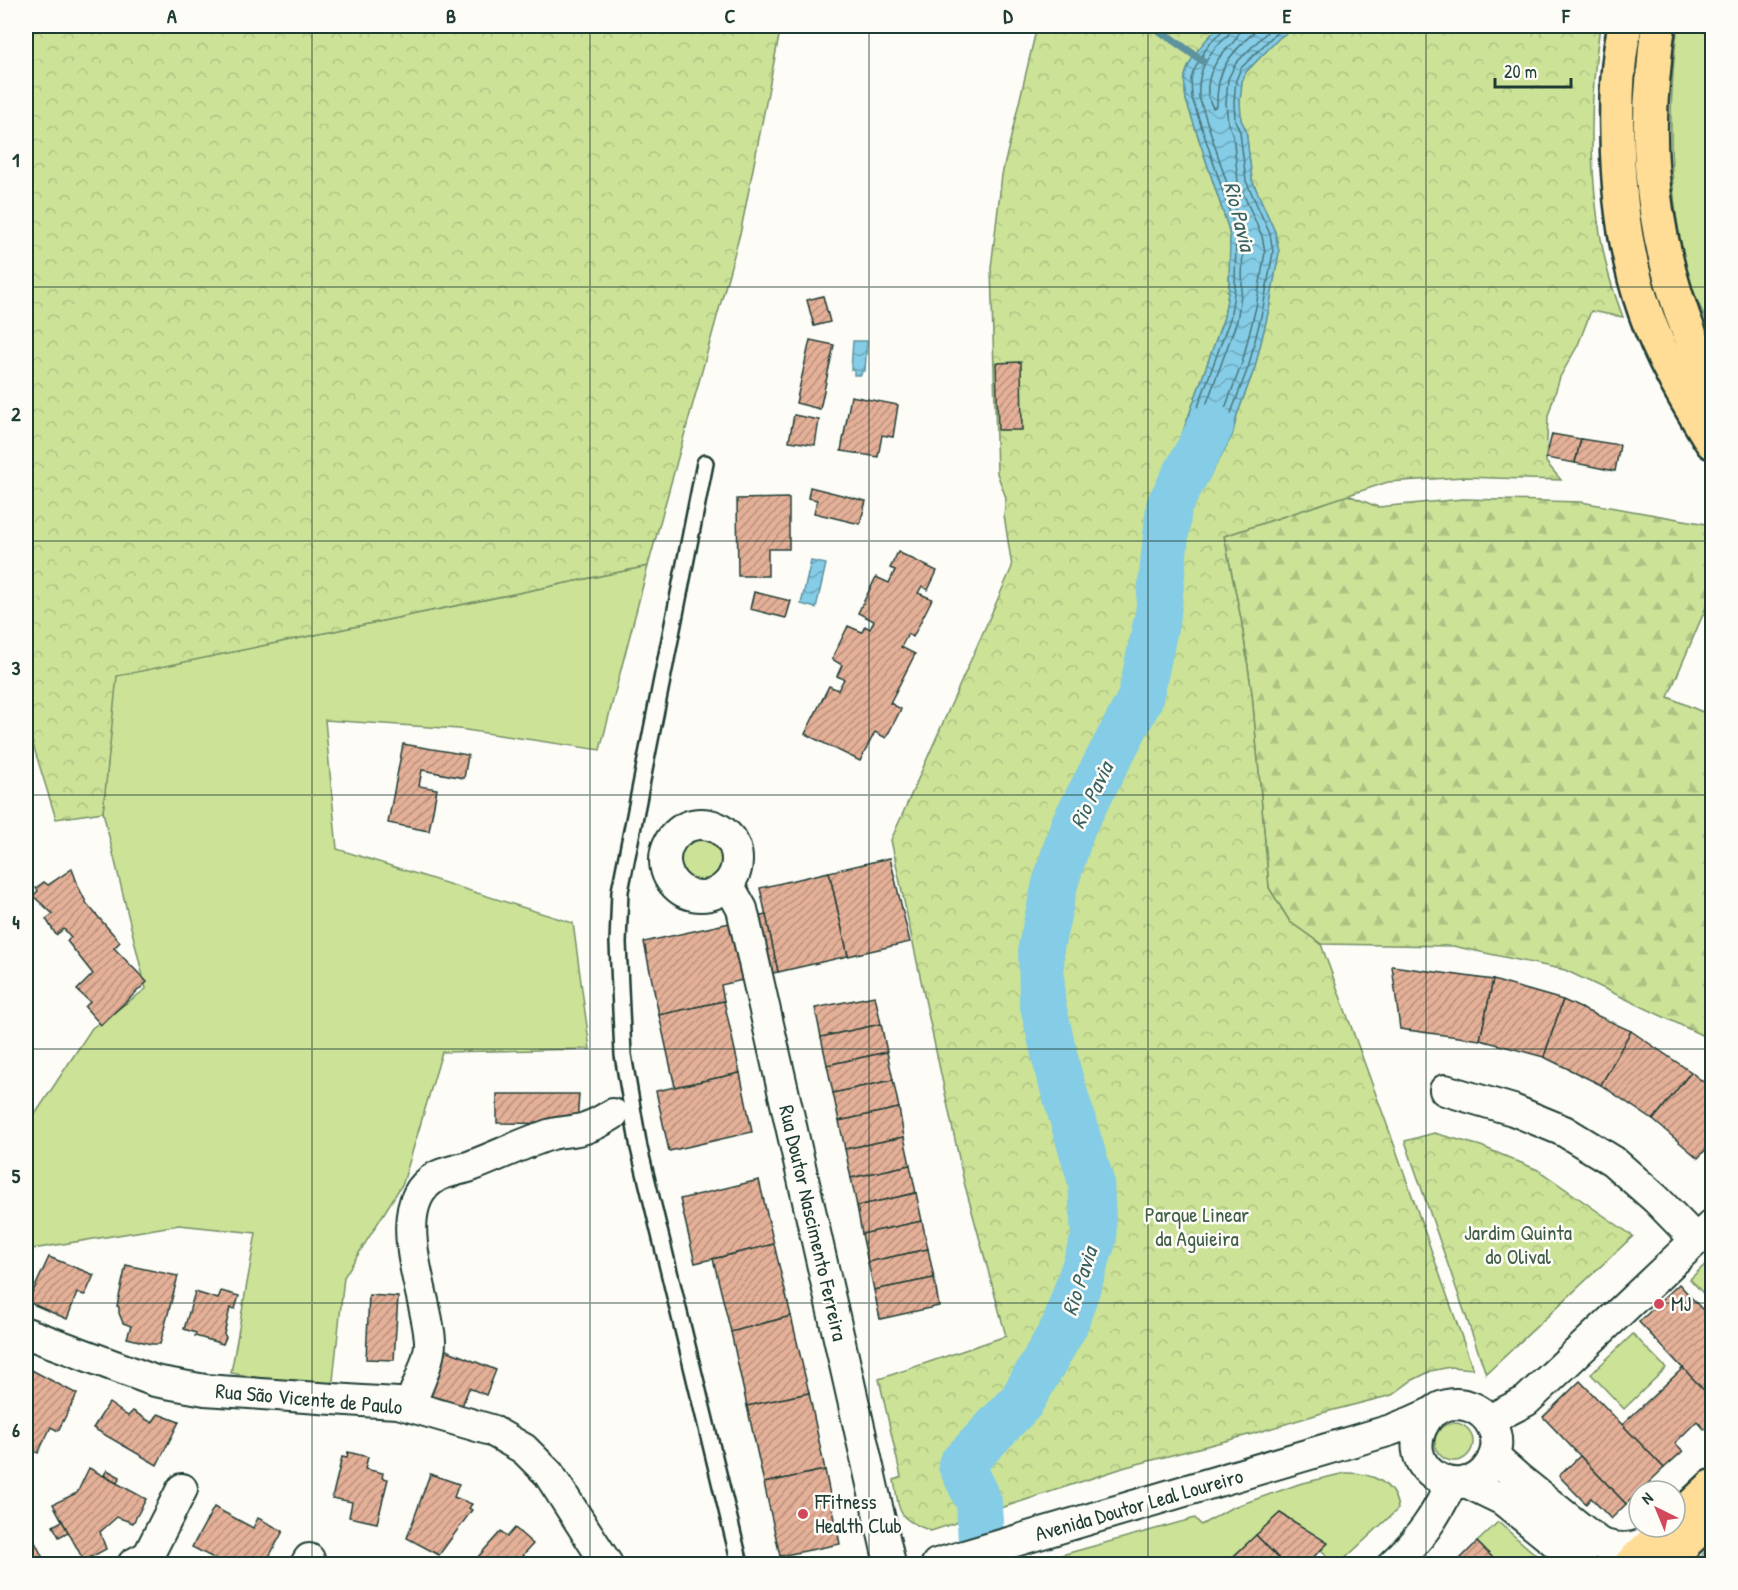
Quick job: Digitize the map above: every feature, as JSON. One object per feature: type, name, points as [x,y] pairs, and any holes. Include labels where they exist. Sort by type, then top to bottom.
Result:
[{"type":"main road","points":[[1625,26],[1616,92],[1617,160],[1624,228],[1633,272],[1645,312],[1661,350],[1713,442]]},
{"type":"main road","points":[[1659,26],[1650,130],[1656,209],[1676,296],[1693,342],[1713,382]]},
{"type":"main road","points":[[1687,1519],[1713,1487]]},
{"type":"main road","points":[[1598,1556],[1645,1539]]},
{"type":"main road","points":[[1662,1564],[1674,1539]]},
{"type":"street","name":"Rua Doutor Nascimento Ferreira","points":[[728,884],[742,909],[890,1564]]},
{"type":"street","points":[[1431,1413],[1418,1436],[1421,1461],[1449,1479],[1478,1477],[1488,1469],[1497,1444],[1495,1431],[1489,1420],[1526,1401],[1704,1232],[1656,1199],[1613,1161],[1564,1131],[1513,1110],[1445,1090]]},
{"type":"street","points":[[408,1406],[418,1386],[430,1343],[422,1293],[413,1259],[411,1231],[416,1200],[423,1187],[436,1177],[552,1134],[588,1128],[613,1114]]},
{"type":"street","name":"Rua São Vicente de Paulo","points":[[26,1333],[155,1381],[205,1390],[398,1402],[491,1430],[524,1449],[549,1474],[607,1564]]},
{"type":"street","name":"Avenida Doutor Leal Loureiro","points":[[946,1562],[1391,1430],[1442,1407],[1455,1404],[1468,1405],[1480,1411],[1489,1420]]},
{"type":"street","name":"Avenida Doutor Leal Loureiro","points":[[1342,1445],[1371,1444],[1391,1448],[1449,1479],[1503,1500],[1598,1556]]},
{"type":"street","points":[[1494,1457],[1598,1556]]},
{"type":"street","points":[[1392,1564],[1415,1543],[1436,1515],[1449,1479]]},
{"type":"street","points":[[148,1562],[182,1489]]},
{"type":"street","points":[[1648,1564],[1650,1555],[1667,1539]]},
{"type":"street","points":[[1654,1564],[1672,1539]]},
{"type":"street","points":[[1670,1564],[1675,1555],[1678,1539]]},
{"type":"lane","points":[[705,463],[620,891],[618,943],[623,1055],[639,1148],[740,1564]]},
{"type":"green space","points":[[26,26],[781,26],[741,230],[648,566],[117,676],[103,812],[56,819],[26,722]]},
{"type":"green space","name":"Parque Linear da Aguieira","points":[[1037,26],[1220,26],[1195,55],[1187,69],[1185,85],[1186,100],[1228,227],[1230,237],[1229,287],[1224,317],[1179,443],[1162,481],[1232,436],[1237,415],[1255,367],[1269,309],[1279,252],[1275,232],[1252,180],[1246,130],[1241,120],[1242,81],[1246,72],[1279,38],[1297,26],[1600,26],[1593,87],[1593,177],[1607,268],[1623,317],[1591,311],[1578,345],[1560,377],[1548,416],[1546,462],[1561,480],[1463,477],[1388,482],[1224,536],[1241,619],[1252,694],[1269,888],[1290,922],[1321,944],[1473,1369],[1450,1367],[1431,1371],[1411,1381],[1392,1395],[1126,1467],[931,1531],[906,1518],[899,1508],[894,1480],[901,1477],[879,1379],[1006,1336],[964,1182],[891,840],[1012,567],[1004,515],[1006,498],[997,473],[991,268],[1002,175]]},
{"type":"green space","points":[[1678,26],[1712,26],[1712,333],[1694,293],[1686,266],[1674,201],[1671,113]]},
{"type":"green space","points":[[1348,495],[1378,507],[1463,499],[1581,502],[1712,525],[1712,593],[1668,697],[1712,716],[1712,1040],[1565,970],[1453,946],[1321,944],[1290,922],[1269,888],[1252,694],[1241,619],[1224,536]]},
{"type":"green space","points":[[648,566],[600,750],[459,729],[325,720],[337,849],[573,923],[590,1049],[442,1052],[403,1183],[344,1277],[332,1390],[231,1373],[256,1233],[179,1225],[26,1250],[26,1128],[92,1028],[146,989],[103,812],[116,676]]},
{"type":"green space","points":[[702,836],[712,838],[720,844],[726,852],[728,862],[726,872],[720,880],[712,886],[702,888],[692,886],[684,880],[678,872],[676,862],[678,852],[684,844],[692,838]]},
{"type":"green space","name":"Jardim Quinta do Olival","points":[[1434,1133],[1481,1146],[1538,1170],[1633,1236],[1486,1374],[1405,1141]]},
{"type":"green space","points":[[1712,1258],[1712,1303],[1690,1279]]},
{"type":"green space","points":[[1633,1334],[1666,1368],[1624,1409],[1591,1374]]},
{"type":"green space","points":[[1454,1423],[1467,1429],[1473,1442],[1467,1455],[1454,1461],[1441,1455],[1435,1442],[1441,1429]]},
{"type":"green space","points":[[1345,1473],[1363,1474],[1380,1480],[1392,1492],[1398,1509],[1339,1564],[1336,1564],[1321,1550],[1327,1543],[1280,1513],[1225,1564],[1029,1564],[1195,1518],[1201,1525],[1231,1508],[1299,1484]]},
{"type":"green space","points":[[1498,1522],[1545,1564],[1499,1564],[1477,1542]]},
{"type":"green space","points":[[1712,1542],[1712,1564],[1697,1564],[1708,1546]]},
{"type":"water","points":[[1220,26],[1297,26],[1279,38],[1246,72],[1242,81],[1240,101],[1241,120],[1246,130],[1252,180],[1275,232],[1279,252],[1269,309],[1255,367],[1237,415],[1232,436],[1206,483],[1162,481],[1179,443],[1224,317],[1229,287],[1230,237],[1228,227],[1186,100],[1185,85],[1187,69],[1195,55]]},
{"type":"water","points":[[853,341],[867,341],[865,371],[862,371],[861,375],[854,375],[854,370],[851,370]]},
{"type":"water","points":[[811,561],[826,564],[816,608],[801,604]]},
{"type":"building","points":[[1703,26],[1712,26],[1712,34],[1702,31]]},
{"type":"building","points":[[823,296],[830,322],[814,326],[807,300]]},
{"type":"building","points":[[810,340],[834,345],[820,409],[796,403]]},
{"type":"building","points":[[1021,362],[1022,430],[998,430],[996,363]]},
{"type":"building","points":[[851,396],[898,405],[893,437],[882,435],[878,457],[841,451]]},
{"type":"building","points":[[794,415],[819,420],[815,445],[789,441]]},
{"type":"building","points":[[1552,434],[1581,439],[1575,463],[1546,458]]},
{"type":"building","points":[[1581,439],[1620,445],[1615,471],[1575,463]]},
{"type":"building","points":[[810,487],[866,501],[860,524],[814,513],[817,500],[808,498]]},
{"type":"building","points":[[789,498],[789,549],[768,549],[768,576],[738,576],[737,499]]},
{"type":"building","points":[[898,552],[937,571],[928,590],[922,586],[918,593],[932,599],[913,637],[908,634],[901,647],[915,654],[890,703],[901,709],[886,738],[875,732],[860,761],[805,734],[829,686],[838,690],[844,679],[837,676],[842,665],[832,659],[848,626],[862,632],[865,626],[870,629],[874,621],[858,613],[876,577],[889,583],[895,570],[890,568]]},
{"type":"building","points":[[754,592],[791,601],[786,618],[750,609]]},
{"type":"building","points":[[403,744],[468,755],[464,778],[422,770],[419,786],[437,789],[429,831],[388,823]]},
{"type":"building","points":[[890,858],[910,942],[848,956],[829,872]]},
{"type":"building","points":[[72,869],[87,904],[120,942],[114,948],[147,982],[101,1025],[85,1007],[90,1002],[77,990],[93,974],[67,941],[71,937],[64,929],[56,935],[46,919],[53,914],[33,896],[38,891],[36,888],[44,882],[48,885]]},
{"type":"building","points":[[829,872],[848,956],[778,972],[760,888]]},
{"type":"building","points":[[766,915],[778,972],[721,985],[724,1001],[659,1015],[644,942]]},
{"type":"building","points":[[1392,966],[1493,980],[1480,1040],[1400,1029]]},
{"type":"building","points":[[1493,980],[1563,1000],[1544,1057],[1480,1040]]},
{"type":"building","points":[[875,996],[881,1024],[821,1037],[815,1008]]},
{"type":"building","points":[[1563,1000],[1631,1031],[1601,1085],[1544,1057]]},
{"type":"building","points":[[724,1001],[740,1073],[675,1087],[659,1015]]},
{"type":"building","points":[[881,1024],[887,1052],[827,1065],[821,1037]]},
{"type":"building","points":[[1631,1031],[1691,1072],[1653,1120],[1601,1085]]},
{"type":"building","points":[[887,1052],[893,1080],[833,1093],[827,1065]]},
{"type":"building","points":[[1691,1072],[1712,1089],[1712,1143],[1698,1158],[1653,1120]]},
{"type":"building","points":[[740,1073],[752,1132],[669,1151],[656,1091]]},
{"type":"building","points":[[893,1080],[899,1108],[839,1121],[833,1093]]},
{"type":"building","points":[[497,1094],[579,1094],[577,1124],[497,1123]]},
{"type":"building","points":[[899,1108],[904,1137],[845,1149],[839,1121]]},
{"type":"building","points":[[904,1137],[910,1165],[851,1178],[845,1149]]},
{"type":"building","points":[[910,1165],[916,1193],[857,1206],[851,1178]]},
{"type":"building","points":[[759,1180],[774,1244],[695,1263],[680,1199]]},
{"type":"building","points":[[916,1193],[922,1221],[862,1234],[857,1206]]},
{"type":"building","points":[[922,1221],[928,1249],[868,1262],[862,1234]]},
{"type":"building","points":[[774,1244],[791,1316],[731,1332],[713,1259]]},
{"type":"building","points":[[928,1249],[934,1278],[874,1290],[868,1262]]},
{"type":"building","points":[[49,1257],[94,1275],[85,1295],[77,1293],[67,1319],[28,1302]]},
{"type":"building","points":[[126,1265],[178,1276],[160,1344],[127,1338],[131,1326],[123,1323],[117,1306]]},
{"type":"building","points":[[934,1278],[939,1306],[880,1319],[874,1290]]},
{"type":"building","points":[[1679,1284],[1712,1320],[1712,1399],[1639,1322]]},
{"type":"building","points":[[221,1291],[239,1296],[235,1309],[230,1308],[223,1344],[195,1336],[196,1333],[184,1329],[195,1292],[218,1299]]},
{"type":"building","points":[[369,1295],[398,1297],[394,1360],[366,1359]]},
{"type":"building","points":[[791,1316],[809,1393],[747,1406],[731,1332]]},
{"type":"building","points":[[441,1348],[496,1370],[486,1395],[469,1388],[459,1414],[421,1399]]},
{"type":"building","points":[[26,1367],[77,1394],[58,1431],[51,1427],[38,1453],[26,1447]]},
{"type":"building","points":[[1683,1368],[1712,1399],[1712,1423],[1705,1430],[1697,1421],[1675,1443],[1683,1451],[1664,1468],[1622,1425]]},
{"type":"building","points":[[1580,1381],[1664,1468],[1652,1479],[1627,1479],[1626,1504],[1543,1417]]},
{"type":"building","points":[[809,1393],[825,1470],[764,1483],[747,1406]]},
{"type":"building","points":[[109,1403],[128,1416],[133,1411],[152,1423],[158,1414],[179,1422],[157,1465],[93,1428]]},
{"type":"building","points":[[348,1452],[368,1457],[365,1469],[383,1473],[382,1478],[388,1479],[377,1523],[349,1517],[352,1502],[332,1498],[342,1457],[347,1458]]},
{"type":"building","points":[[1580,1456],[1626,1504],[1611,1519],[1591,1498],[1586,1504],[1559,1476]]},
{"type":"building","points":[[89,1468],[146,1499],[133,1523],[117,1517],[100,1532],[106,1549],[84,1561],[53,1504],[77,1493]]},
{"type":"building","points":[[107,1470],[120,1477],[117,1483],[104,1475]]},
{"type":"building","name":"FFitness Health Club","points":[[825,1470],[840,1544],[780,1556],[764,1483]]},
{"type":"building","points":[[430,1474],[459,1484],[454,1497],[472,1504],[469,1508],[472,1510],[439,1555],[407,1538]]},
{"type":"building","points":[[214,1507],[253,1528],[258,1518],[283,1531],[265,1564],[225,1564],[192,1547]]},
{"type":"building","points":[[1280,1513],[1328,1543],[1306,1564],[1284,1564],[1256,1535]]},
{"type":"building","points":[[62,1521],[68,1532],[59,1537],[53,1526]]},
{"type":"building","points":[[26,1524],[46,1564],[26,1564]]},
{"type":"building","points":[[515,1528],[533,1544],[523,1555],[530,1564],[486,1564],[478,1557],[501,1531],[507,1537]]},
{"type":"building","points":[[1256,1535],[1284,1564],[1242,1564],[1234,1556]]},
{"type":"building","points":[[1477,1542],[1499,1564],[1455,1564]]},
{"type":"building","points":[[1234,1556],[1242,1564],[1225,1564]]},
{"type":"waterway","points":[[1153,26],[1203,61]]},
{"type":"waterway","name":"Rio Pavia","points":[[982,1564],[979,1502],[961,1465],[1021,1402],[1065,1325],[1094,1238],[1091,1181],[1058,1071],[1042,1001],[1041,947],[1055,884],[1073,826],[1140,699],[1158,614],[1169,506],[1211,426]]},
{"type":"place","name":"MJ","points":[[1659,1304]]},
{"type":"place","name":"FFitness Health Club","points":[[803,1514]]}]
